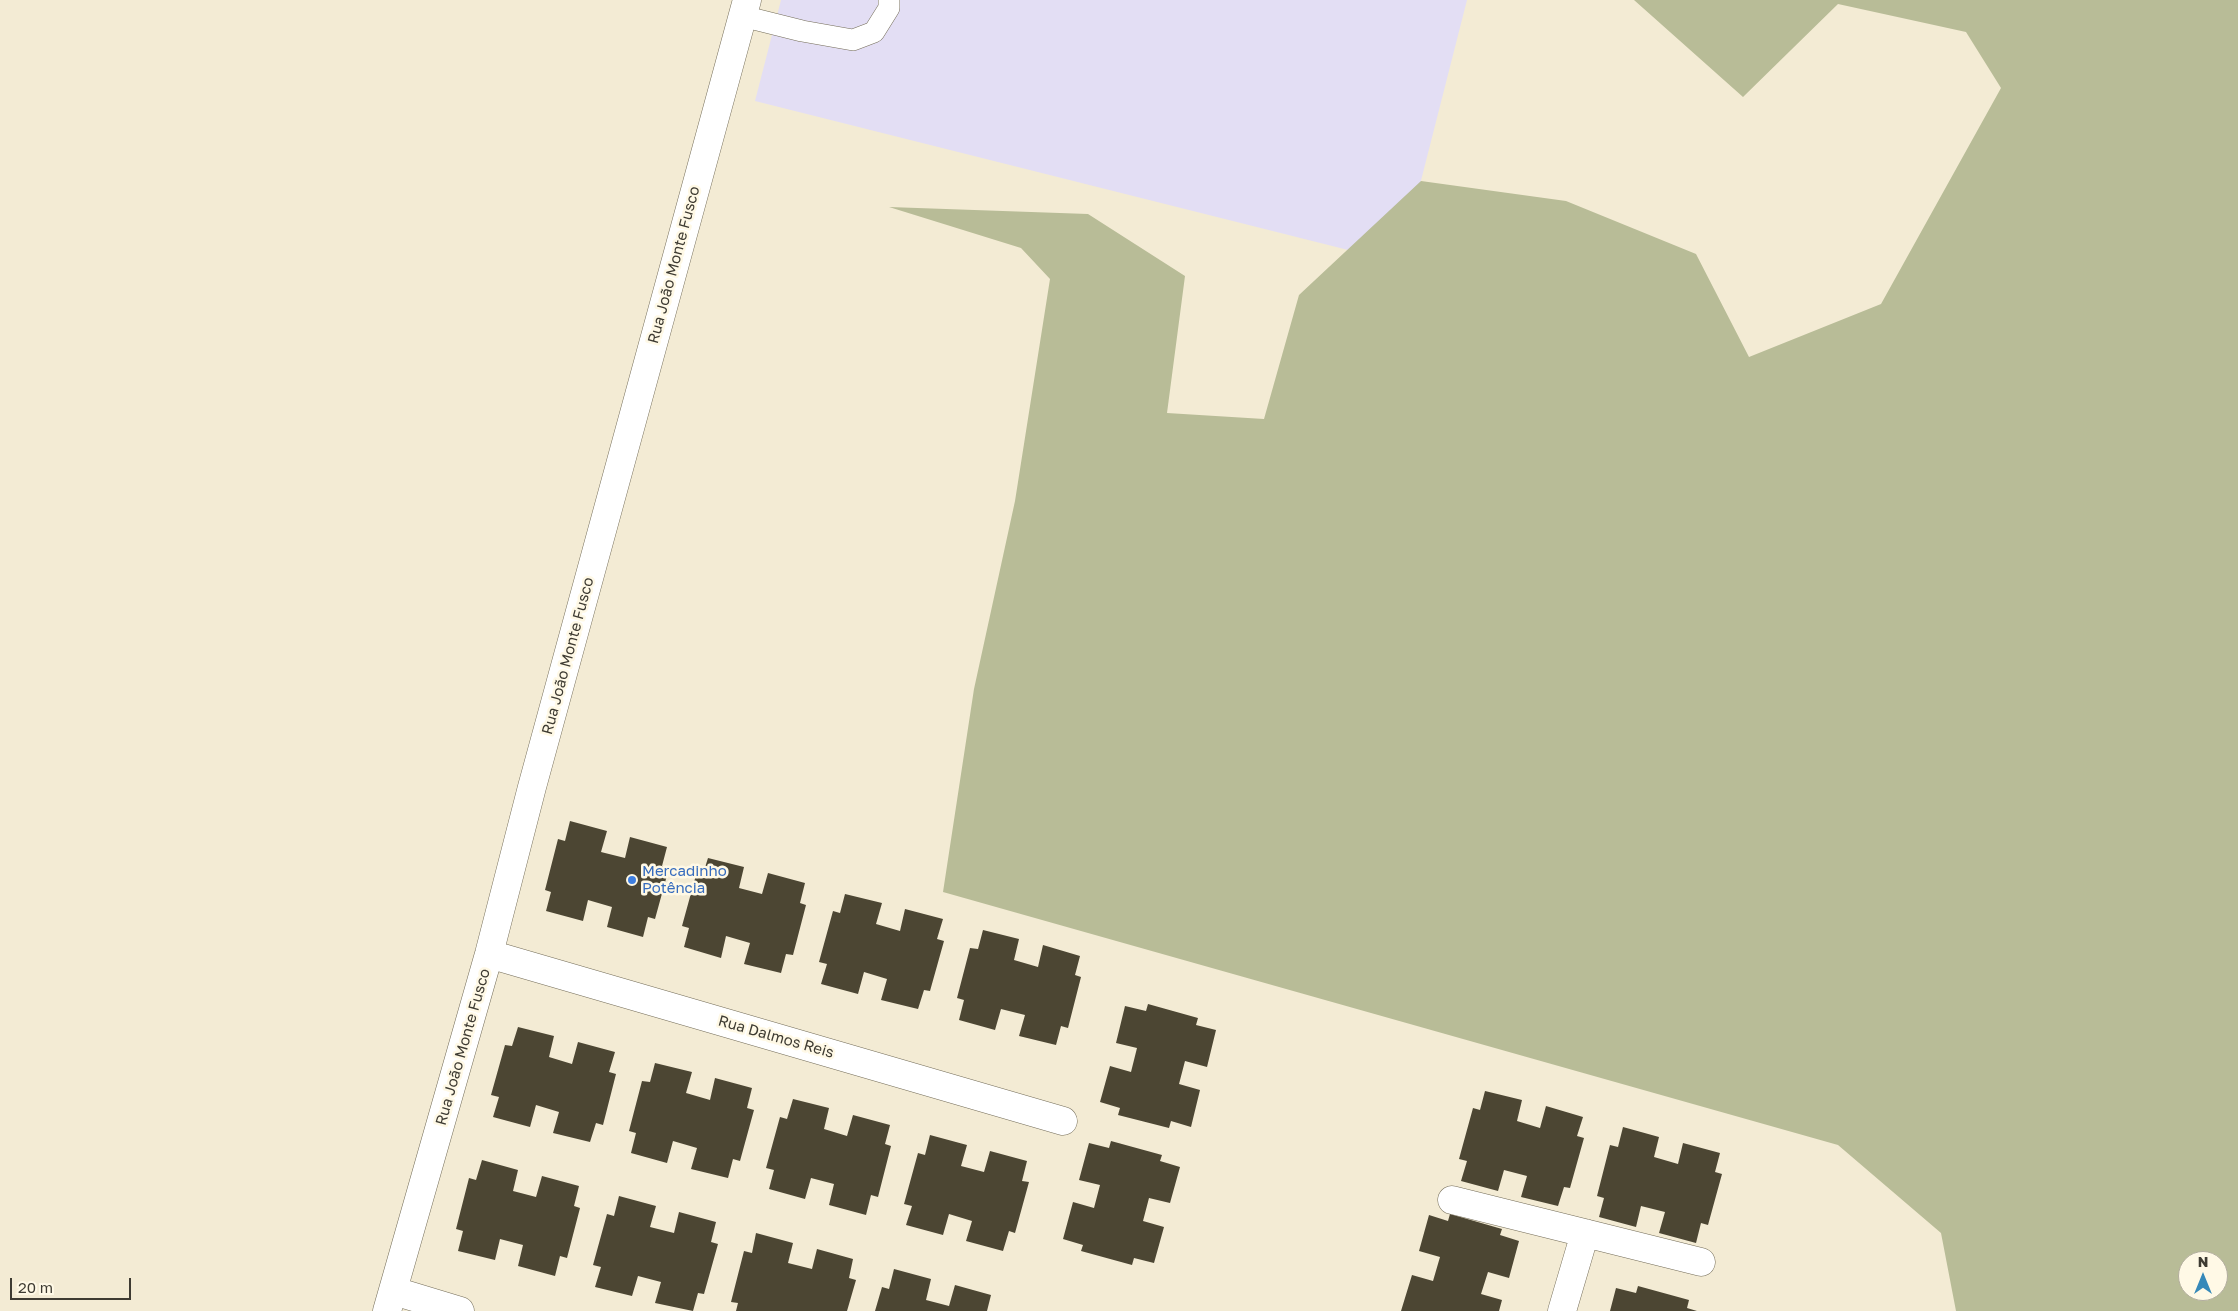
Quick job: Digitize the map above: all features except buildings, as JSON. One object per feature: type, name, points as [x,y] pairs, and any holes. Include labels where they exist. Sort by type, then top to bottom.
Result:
[{"type":"street","name":"Rua João Monte Fusco","points":[[390,1301],[489,954],[532,787],[744,8]]},
{"type":"street","name":"Rua Dalmos Reis","points":[[489,954],[1063,1121]]},
{"type":"street","points":[[1452,1200],[1701,1262]]},
{"type":"street","points":[[1562,1311],[1585,1233]]},
{"type":"street","points":[[390,1301],[460,1311]]},
{"type":"lane","points":[[744,8],[802,31],[853,40],[874,32],[889,8],[889,0]]},
{"type":"shaded area","points":[[781,0],[1467,0],[1400,263],[755,101]]},
{"type":"green space","points":[[1634,0],[2238,0],[2238,1311],[1956,1311],[1941,1233],[1838,1145],[943,892],[974,689],[1015,501],[1050,279],[1021,248],[889,207],[1088,214],[1185,276],[1167,413],[1264,419],[1299,295],[1421,181],[1566,201],[1696,254],[1749,357],[1881,304],[2001,88],[1966,32],[1838,4],[1743,97]]},
{"type":"place","name":"Mercadinho Potência","points":[[632,880]]}]
